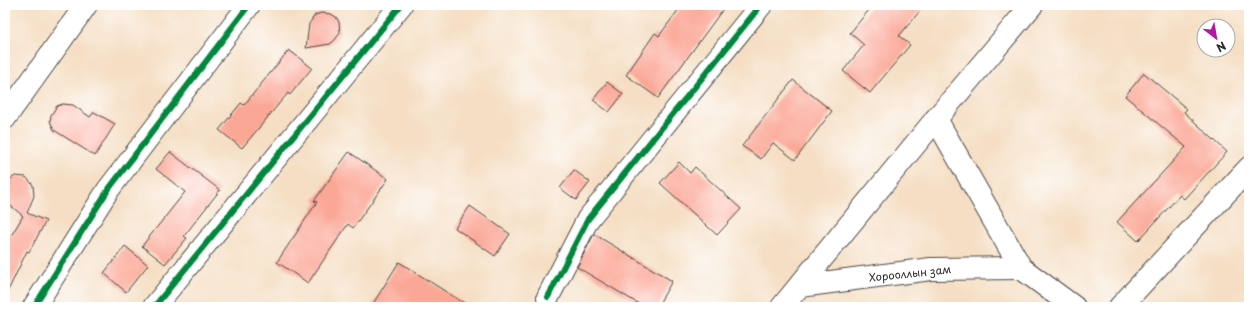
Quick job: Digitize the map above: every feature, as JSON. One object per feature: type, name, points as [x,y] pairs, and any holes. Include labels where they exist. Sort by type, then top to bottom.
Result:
[{"type":"street","points":[[5,118],[86,5]]},
{"type":"street","points":[[34,307],[108,190],[250,5]]},
{"type":"street","points":[[154,307],[401,5]]},
{"type":"street","points":[[550,304],[588,219],[761,5]]},
{"type":"street","points":[[782,307],[936,118],[1032,5]]},
{"type":"street","points":[[936,118],[1021,268],[1074,307]]},
{"type":"street","points":[[1120,307],[1249,168]]},
{"type":"street","name":"Хорооллын зам","points":[[800,286],[931,269],[1021,268]]},
{"type":"building","points":[[682,5],[726,5],[658,98],[626,75],[655,33],[659,36]]},
{"type":"building","points":[[873,5],[925,5],[899,36],[910,45],[870,93],[843,71],[864,45],[850,33]]},
{"type":"building","points":[[321,13],[331,14],[336,17],[339,22],[340,33],[330,44],[306,48],[309,24],[315,15]]},
{"type":"building","points":[[289,50],[312,68],[290,95],[288,93],[242,148],[219,130],[241,103],[244,105]]},
{"type":"building","points":[[1144,73],[1187,109],[1184,112],[1227,152],[1184,199],[1180,195],[1138,241],[1117,222],[1186,147],[1125,96]]},
{"type":"building","points":[[793,80],[832,111],[795,160],[773,143],[761,159],[742,146]]},
{"type":"building","points":[[607,82],[623,94],[609,112],[593,100]]},
{"type":"building","points":[[63,104],[73,105],[90,117],[94,112],[115,124],[95,156],[54,130],[50,121],[51,115],[57,106]]},
{"type":"building","points":[[170,152],[220,190],[184,236],[187,238],[165,264],[142,246],[185,192],[156,169]]},
{"type":"building","points":[[349,152],[388,179],[353,228],[348,224],[308,283],[277,262],[317,202],[314,201]]},
{"type":"building","points":[[679,162],[690,173],[695,167],[741,209],[717,235],[660,183]]},
{"type":"building","points":[[574,170],[590,182],[576,200],[560,188]]},
{"type":"building","points":[[15,176],[26,177],[33,185],[34,196],[27,213],[46,221],[29,252],[27,251],[5,297],[5,246],[23,216],[5,201],[5,183]]},
{"type":"building","points":[[470,206],[510,234],[495,256],[455,228]]},
{"type":"building","points":[[594,234],[672,281],[657,307],[644,307],[577,267]]},
{"type":"building","points":[[125,246],[148,265],[126,292],[104,273]]},
{"type":"building","points":[[399,262],[470,307],[371,307]]},
{"type":"cycle path","points":[[34,307],[108,190],[249,5]]},
{"type":"cycle path","points":[[154,307],[401,5]]},
{"type":"cycle path","points":[[548,297],[588,219],[761,5]]}]
